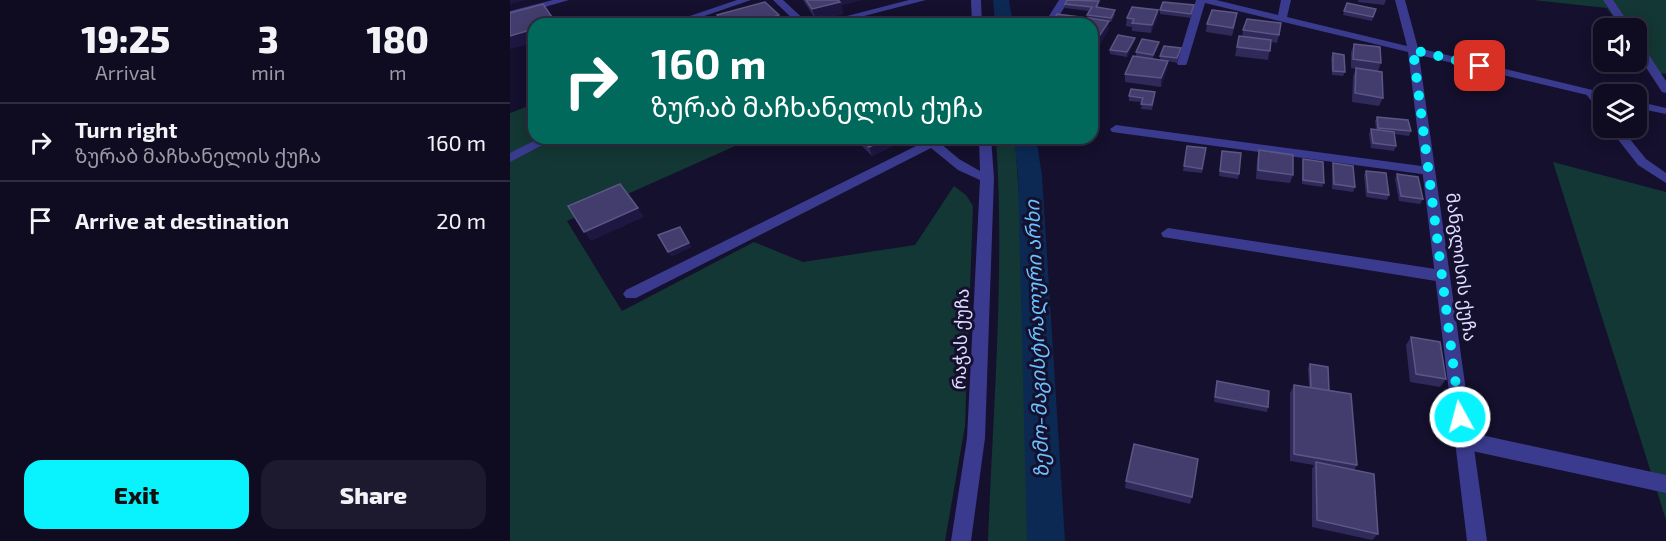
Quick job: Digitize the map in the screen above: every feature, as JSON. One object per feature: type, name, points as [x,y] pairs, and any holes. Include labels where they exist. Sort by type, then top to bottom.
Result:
[{"type":"street","points":[[510,15],[564,0]]},
{"type":"street","points":[[690,18],[746,0]]},
{"type":"street","points":[[778,0],[798,18]]},
{"type":"street","points":[[846,18],[921,0]]},
{"type":"street","points":[[976,0],[977,18]]},
{"type":"street","points":[[1053,18],[1064,0]]},
{"type":"street","points":[[1182,63],[1203,0],[1593,94]]},
{"type":"street","points":[[1282,20],[1286,0]]},
{"type":"street","name":"მანგლისის ქუჩა","points":[[1400,0],[1413,50],[1477,541]]},
{"type":"street","points":[[1608,0],[1620,18]]},
{"type":"street","points":[[1647,60],[1666,90]]},
{"type":"street","points":[[1647,107],[1666,111]]},
{"type":"street","points":[[1116,129],[1429,171]]},
{"type":"street","points":[[1623,138],[1642,162],[1666,179]]},
{"type":"street","points":[[510,158],[538,144]]},
{"type":"street","points":[[631,294],[922,144]]},
{"type":"street","points":[[934,144],[955,164],[971,174],[987,178]]},
{"type":"street","name":"რაჭას ქუჩა","points":[[961,541],[976,438],[987,178],[985,144]]},
{"type":"street","points":[[1168,233],[1442,276]]},
{"type":"street","points":[[1464,440],[1666,484]]},
{"type":"green space","points":[[1533,0],[1666,0],[1666,74],[1652,72],[1647,65],[1647,18],[1614,18],[1607,8]]},
{"type":"green space","points":[[528,106],[528,144],[740,144],[567,221],[622,311],[754,242],[803,262],[915,245],[954,186],[966,195],[973,206],[965,426],[945,541],[510,541],[510,113]]},
{"type":"green space","points":[[996,144],[1015,144],[1029,541],[988,541],[999,289]]},
{"type":"green space","points":[[1553,162],[1666,192],[1666,520]]},
{"type":"building","points":[[806,0],[838,0],[840,2],[812,9]]},
{"type":"building","points":[[1067,0],[1099,1],[1096,7],[1115,10],[1111,18],[1087,15],[1092,7],[1065,4]]},
{"type":"building","points":[[765,2],[779,15],[770,18],[720,18],[717,15]]},
{"type":"building","points":[[1163,2],[1194,5],[1191,14],[1160,10]]},
{"type":"building","points":[[1347,3],[1376,9],[1373,17],[1344,11]]},
{"type":"building","points":[[543,4],[553,18],[528,18],[528,31],[510,36],[510,13]]},
{"type":"building","points":[[1132,7],[1158,10],[1152,25],[1132,23],[1134,19],[1127,18]]},
{"type":"building","points":[[1212,10],[1237,13],[1233,28],[1207,24]]},
{"type":"building","points":[[1057,14],[1081,17],[1080,18],[1055,18]]},
{"type":"building","points":[[1098,19],[1109,21],[1098,35]]},
{"type":"building","points":[[1247,19],[1281,23],[1279,35],[1243,30]]},
{"type":"building","points":[[1118,35],[1135,38],[1127,52],[1110,50]]},
{"type":"building","points":[[1239,36],[1271,40],[1270,51],[1237,47]]},
{"type":"building","points":[[1142,39],[1159,42],[1153,55],[1136,52]]},
{"type":"building","points":[[1354,44],[1380,47],[1381,63],[1353,59]]},
{"type":"building","points":[[1164,46],[1181,48],[1177,58],[1160,56]]},
{"type":"building","points":[[1333,53],[1344,55],[1345,72],[1333,71]]},
{"type":"building","points":[[1133,56],[1168,61],[1161,78],[1125,74]]},
{"type":"building","points":[[1356,68],[1382,72],[1383,98],[1355,93]]},
{"type":"building","points":[[1131,89],[1155,92],[1152,105],[1141,104],[1143,98],[1129,96]]},
{"type":"building","points":[[1377,117],[1408,120],[1411,131],[1378,128]]},
{"type":"building","points":[[1371,129],[1394,132],[1396,146],[1373,143]]},
{"type":"building","points":[[1187,146],[1206,148],[1202,169],[1184,166]]},
{"type":"building","points":[[1259,150],[1293,155],[1293,175],[1258,170]]},
{"type":"building","points":[[1222,151],[1241,153],[1239,174],[1220,171]]},
{"type":"building","points":[[1303,159],[1323,162],[1324,183],[1303,180]]},
{"type":"building","points":[[1333,163],[1353,166],[1355,187],[1334,184]]},
{"type":"building","points":[[1366,171],[1386,173],[1389,195],[1368,192]]},
{"type":"building","points":[[1397,174],[1418,177],[1423,199],[1401,196]]},
{"type":"building","points":[[620,184],[638,208],[584,232],[568,206]]},
{"type":"building","points":[[680,227],[689,243],[668,252],[658,235]]},
{"type":"building","points":[[1411,337],[1440,342],[1446,379],[1416,374]]},
{"type":"building","points":[[1310,364],[1328,367],[1329,391],[1311,388]]},
{"type":"building","points":[[1217,381],[1269,391],[1268,407],[1215,397]]},
{"type":"building","points":[[1294,385],[1351,394],[1357,465],[1294,454]]},
{"type":"building","points":[[1134,444],[1198,459],[1192,497],[1126,481]]},
{"type":"building","points":[[1316,462],[1374,474],[1378,534],[1317,520]]},
{"type":"waterway","name":"ზემო-მაგისტრალური არხი","points":[[1001,0],[1003,18]]},
{"type":"waterway","name":"ზემო-მაგისტრალური არხი","points":[[1026,144],[1030,175],[1046,541]]},
{"type":"route","points":[[1460,417],[1413,50],[1480,66]]}]
